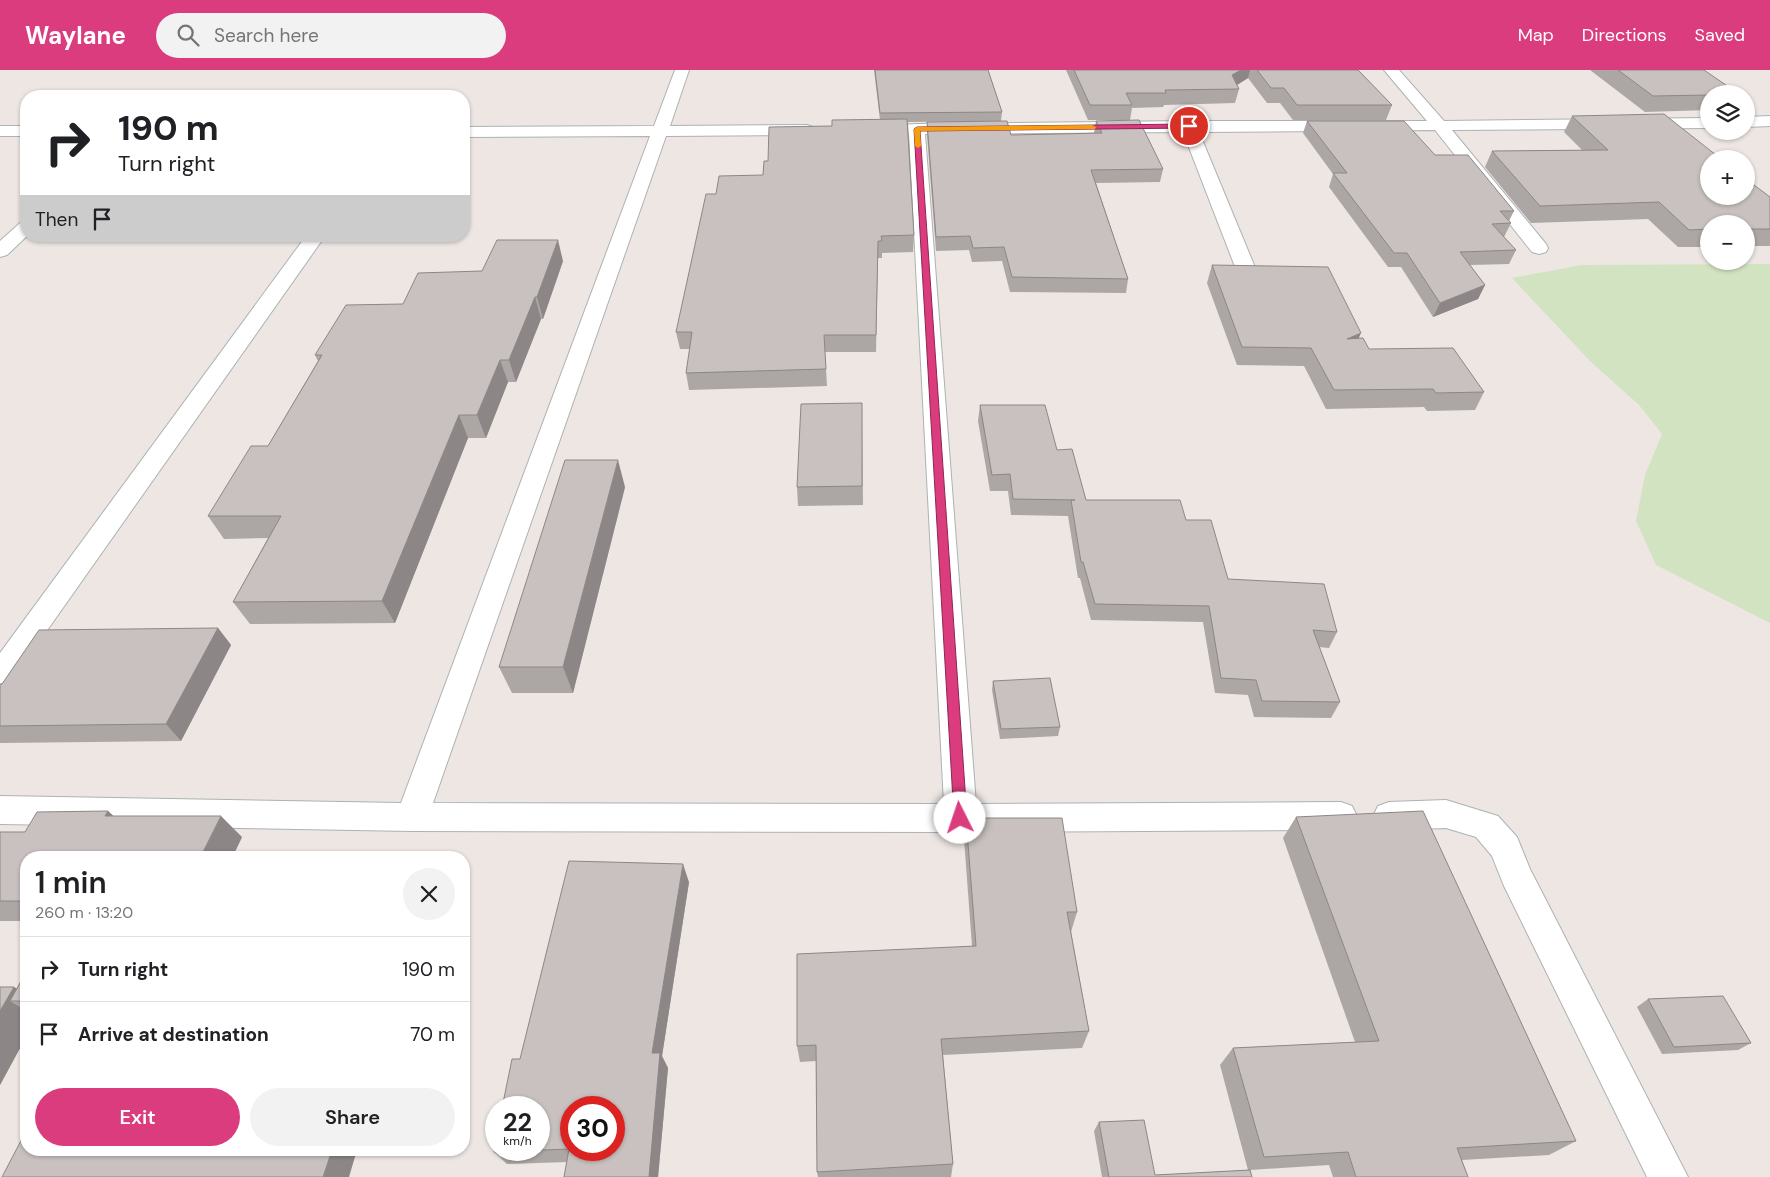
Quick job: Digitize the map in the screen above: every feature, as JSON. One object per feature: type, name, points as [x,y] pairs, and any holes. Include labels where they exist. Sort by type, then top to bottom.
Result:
[{"type":"street","points":[[412,817],[682,70]]},
{"type":"street","points":[[1391,70],[1441,127],[1539,248]]},
{"type":"street","points":[[858,130],[1189,126],[1441,127],[1700,122]]},
{"type":"street","points":[[1755,122],[1770,122]]},
{"type":"street","points":[[1189,126],[1249,277]]},
{"type":"street","points":[[917,129],[960,818]]},
{"type":"street","points":[[470,132],[818,130]]},
{"type":"street","points":[[0,131],[20,131]]},
{"type":"street","points":[[0,251],[20,233]]},
{"type":"street","points":[[0,675],[312,242]]},
{"type":"street","points":[[0,810],[412,817],[960,818],[1446,814],[1487,826],[1505,847],[1516,875],[1668,1177]]},
{"type":"green space","points":[[1700,264],[1700,270],[1755,270],[1755,264],[1770,264],[1770,623],[1656,565],[1636,521],[1645,475],[1662,434],[1639,405],[1590,361],[1512,278],[1582,265]]},
{"type":"building","points":[[875,70],[988,70],[1002,112],[880,113]]},
{"type":"building","points":[[1074,70],[1241,70],[1232,75],[1239,89],[1165,90],[1166,93],[1126,93],[1132,105],[1090,105]]},
{"type":"building","points":[[1257,70],[1358,70],[1392,105],[1297,105],[1284,88],[1271,88]]},
{"type":"building","points":[[1618,70],[1704,70],[1726,85],[1700,85],[1700,95],[1653,96]]},
{"type":"building","points":[[1664,114],[1710,150],[1700,150],[1700,205],[1755,205],[1755,186],[1770,197],[1770,229],[1755,229],[1755,215],[1700,215],[1700,229],[1689,230],[1659,202],[1540,206],[1492,151],[1608,150],[1572,116]]},
{"type":"building","points":[[907,119],[914,235],[881,236],[882,241],[878,241],[876,335],[824,335],[826,369],[686,373],[692,332],[676,332],[706,194],[716,194],[719,176],[763,175],[764,161],[768,161],[769,127],[832,126],[832,120]]},
{"type":"building","points":[[1139,120],[1163,169],[1091,170],[1128,279],[1012,277],[1004,247],[973,248],[970,236],[936,237],[927,122],[1007,121],[1011,135],[1102,133],[1096,121]]},
{"type":"building","points":[[1307,121],[1404,121],[1435,155],[1468,155],[1514,211],[1500,211],[1511,223],[1492,224],[1516,250],[1460,252],[1485,285],[1440,303],[1407,253],[1394,253],[1333,173],[1347,173]]},
{"type":"building","points":[[497,240],[558,240],[537,297],[535,297],[509,360],[500,360],[477,415],[459,415],[382,601],[233,602],[281,516],[208,516],[251,446],[268,446],[322,355],[315,355],[346,305],[403,304],[418,273],[482,271]]},
{"type":"building","points":[[1212,265],[1328,267],[1361,333],[1347,339],[1363,338],[1369,349],[1453,348],[1484,392],[1436,393],[1433,389],[1334,390],[1311,348],[1242,347]]},
{"type":"building","points":[[862,403],[862,486],[797,487],[801,404]]},
{"type":"building","points":[[980,405],[1045,405],[1057,450],[1072,449],[1086,500],[1180,500],[1186,520],[1211,520],[1228,579],[1324,584],[1337,632],[1313,630],[1340,702],[1262,701],[1256,680],[1221,678],[1209,606],[1095,604],[1083,562],[1081,562],[1071,500],[1075,500],[1013,499],[1010,474],[992,475]]},
{"type":"building","points":[[565,460],[618,460],[563,667],[499,667]]},
{"type":"building","points":[[218,628],[166,724],[0,726],[0,684],[2,684],[39,630]]},
{"type":"building","points":[[1050,678],[1060,727],[1001,729],[993,681]]},
{"type":"building","points":[[108,811],[105,816],[221,816],[204,851],[20,851],[20,901],[0,901],[0,832],[25,832],[37,812]]},
{"type":"building","points":[[1423,811],[1576,1141],[1457,1148],[1468,1177],[1356,1177],[1348,1152],[1264,1157],[1233,1048],[1379,1041],[1296,817]]},
{"type":"building","points":[[966,818],[1062,818],[1077,912],[1067,912],[1089,1031],[941,1039],[953,1164],[817,1172],[816,1045],[797,1046],[797,954],[976,946]]},
{"type":"building","points":[[569,861],[683,864],[652,1053],[660,1053],[649,1177],[564,1177],[567,1161],[625,1161],[625,1096],[560,1096],[560,1149],[550,1150],[550,1096],[504,1096],[512,1059],[520,1059]]},
{"type":"building","points":[[20,983],[20,1001],[10,1001]]},
{"type":"building","points":[[0,987],[14,987],[0,1011]]},
{"type":"building","points":[[1723,996],[1751,1043],[1674,1047],[1648,999]]},
{"type":"building","points":[[1144,1120],[1155,1175],[1250,1170],[1252,1177],[1109,1177],[1099,1122]]},
{"type":"building","points":[[20,1142],[20,1156],[330,1156],[323,1177],[2,1177]]},
{"type":"slow traffic","points":[[918,146],[917,129],[1092,127]]},
{"type":"route","points":[[960,818],[917,129],[1189,126]]}]
